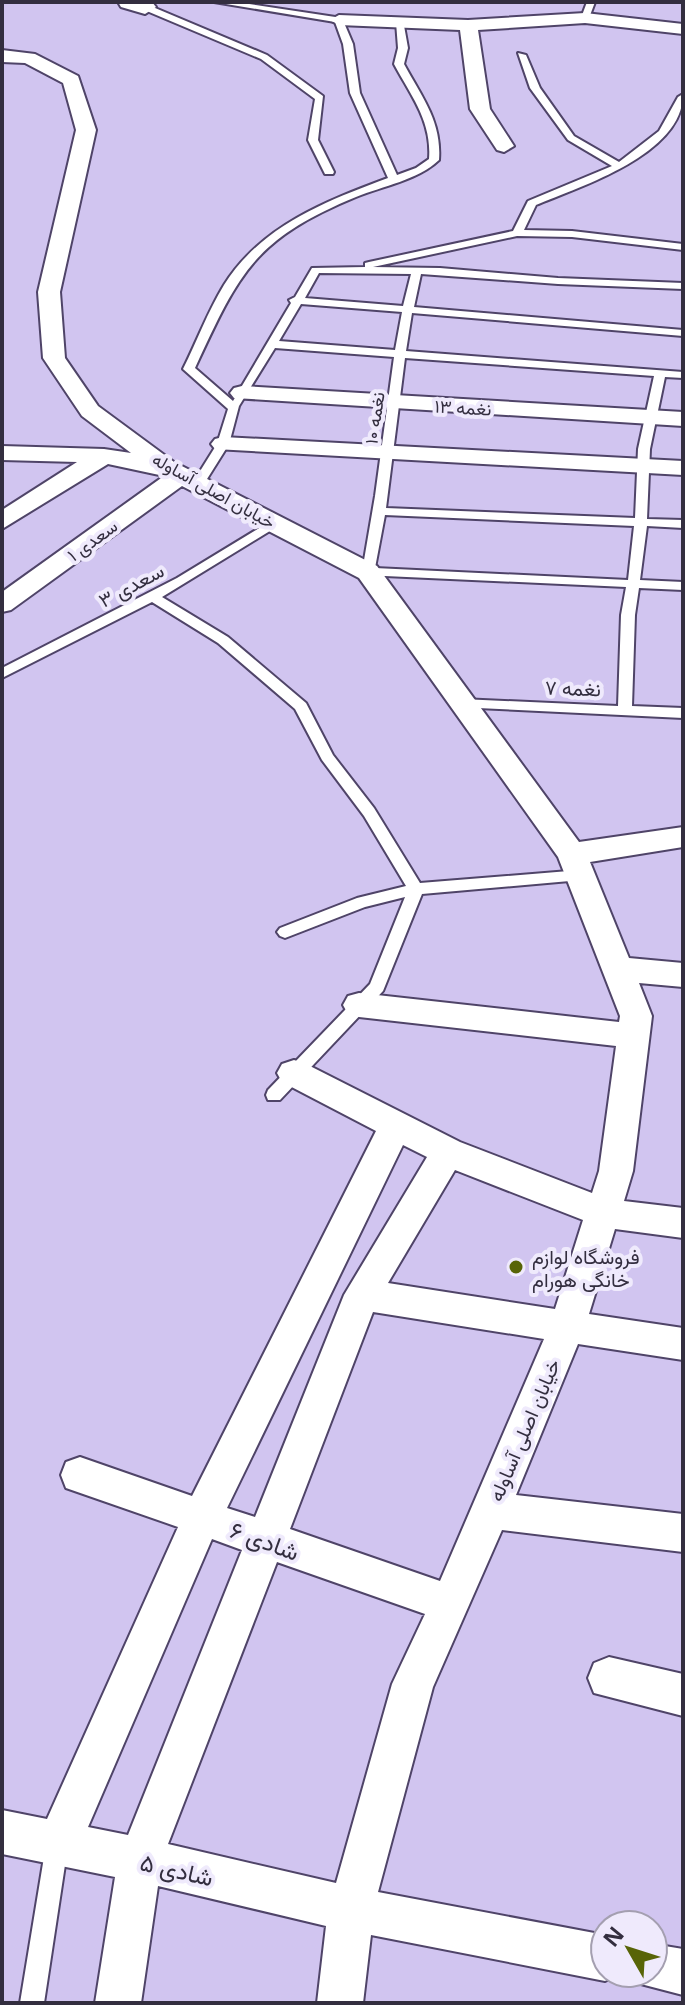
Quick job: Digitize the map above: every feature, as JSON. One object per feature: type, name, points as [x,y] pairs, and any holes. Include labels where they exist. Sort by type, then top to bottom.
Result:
[{"type":"street","points":[[339,20],[468,25],[588,10],[683,29]]},
{"type":"street","points":[[468,25],[480,109],[504,146]]},
{"type":"street","name":"خیابان اصلی آساوله","points":[[2,56],[29,58],[71,80],[86,130],[49,292],[54,358],[90,411],[182,475],[368,572],[576,864],[636,1016],[616,1171],[568,1324],[451,1604],[413,1684],[351,1909],[340,2003]]},
{"type":"street","name":"نغمه ۱۳","points":[[238,400],[394,403],[683,419]]},
{"type":"street","points":[[223,444],[683,468]]},
{"type":"street","points":[[2,453],[104,456],[182,475]]},
{"type":"street","points":[[7,515],[104,456]]},
{"type":"street","name":"سعدی ۱","points":[[2,604],[182,475]]},
{"type":"street","points":[[576,864],[683,837]]},
{"type":"street","points":[[618,969],[683,975]]},
{"type":"street","points":[[359,1005],[634,1036]]},
{"type":"street","points":[[284,1084],[395,1126],[448,1152],[603,1213],[683,1223]]},
{"type":"street","points":[[58,1844],[202,1517],[395,1126]]},
{"type":"street","points":[[118,2003],[140,1860],[362,1295],[448,1152]]},
{"type":"street","points":[[362,1295],[568,1324],[683,1344]]},
{"type":"street","name":"شادی ۶","points":[[80,1475],[451,1604]]},
{"type":"street","points":[[490,1510],[683,1533]]},
{"type":"street","points":[[609,1678],[683,1695]]},
{"type":"street","name":"شادی ۵","points":[[2,1832],[351,1909],[589,1955]]},
{"type":"lane","points":[[218,2],[339,20],[348,44],[355,93],[394,179]]},
{"type":"lane","points":[[137,5],[264,57],[320,98],[313,140],[329,172]]},
{"type":"lane","points":[[238,400],[189,369],[236,275],[264,246],[314,210],[420,170],[434,160],[438,139],[432,120],[399,64],[403,48],[400,22]]},
{"type":"lane","points":[[521,55],[535,88],[571,138],[620,166]]},
{"type":"lane","points":[[517,233],[532,203],[620,166],[663,133],[683,97]]},
{"type":"lane","points":[[352,270],[517,233],[572,234],[683,247]]},
{"type":"lane","points":[[182,475],[223,444],[238,400],[294,300],[316,270],[417,270],[683,286]]},
{"type":"lane","name":"نغمه ۱۰","points":[[368,572],[380,511],[406,310],[417,270]]},
{"type":"lane","points":[[294,300],[683,333]]},
{"type":"lane","points":[[270,344],[683,375]]},
{"type":"lane","points":[[625,710],[628,615],[640,523],[642,466],[660,373]]},
{"type":"lane","points":[[380,511],[683,524]]},
{"type":"lane","name":"سعدی ۳","points":[[2,674],[152,596],[274,523]]},
{"type":"lane","points":[[368,572],[634,581],[683,586]]},
{"type":"lane","points":[[152,596],[223,640],[301,706],[327,757],[369,812],[416,889]]},
{"type":"lane","name":"نغمه ۷","points":[[461,704],[683,713]]},
{"type":"lane","points":[[285,932],[362,902],[416,889],[576,864]]},
{"type":"lane","points":[[284,1084],[377,987],[416,889]]},
{"type":"lane","points":[[32,2003],[58,1844]]},
{"type":"place","name":"فروشگاه لوازم خانگی هورام","points":[[516,1267]]}]
